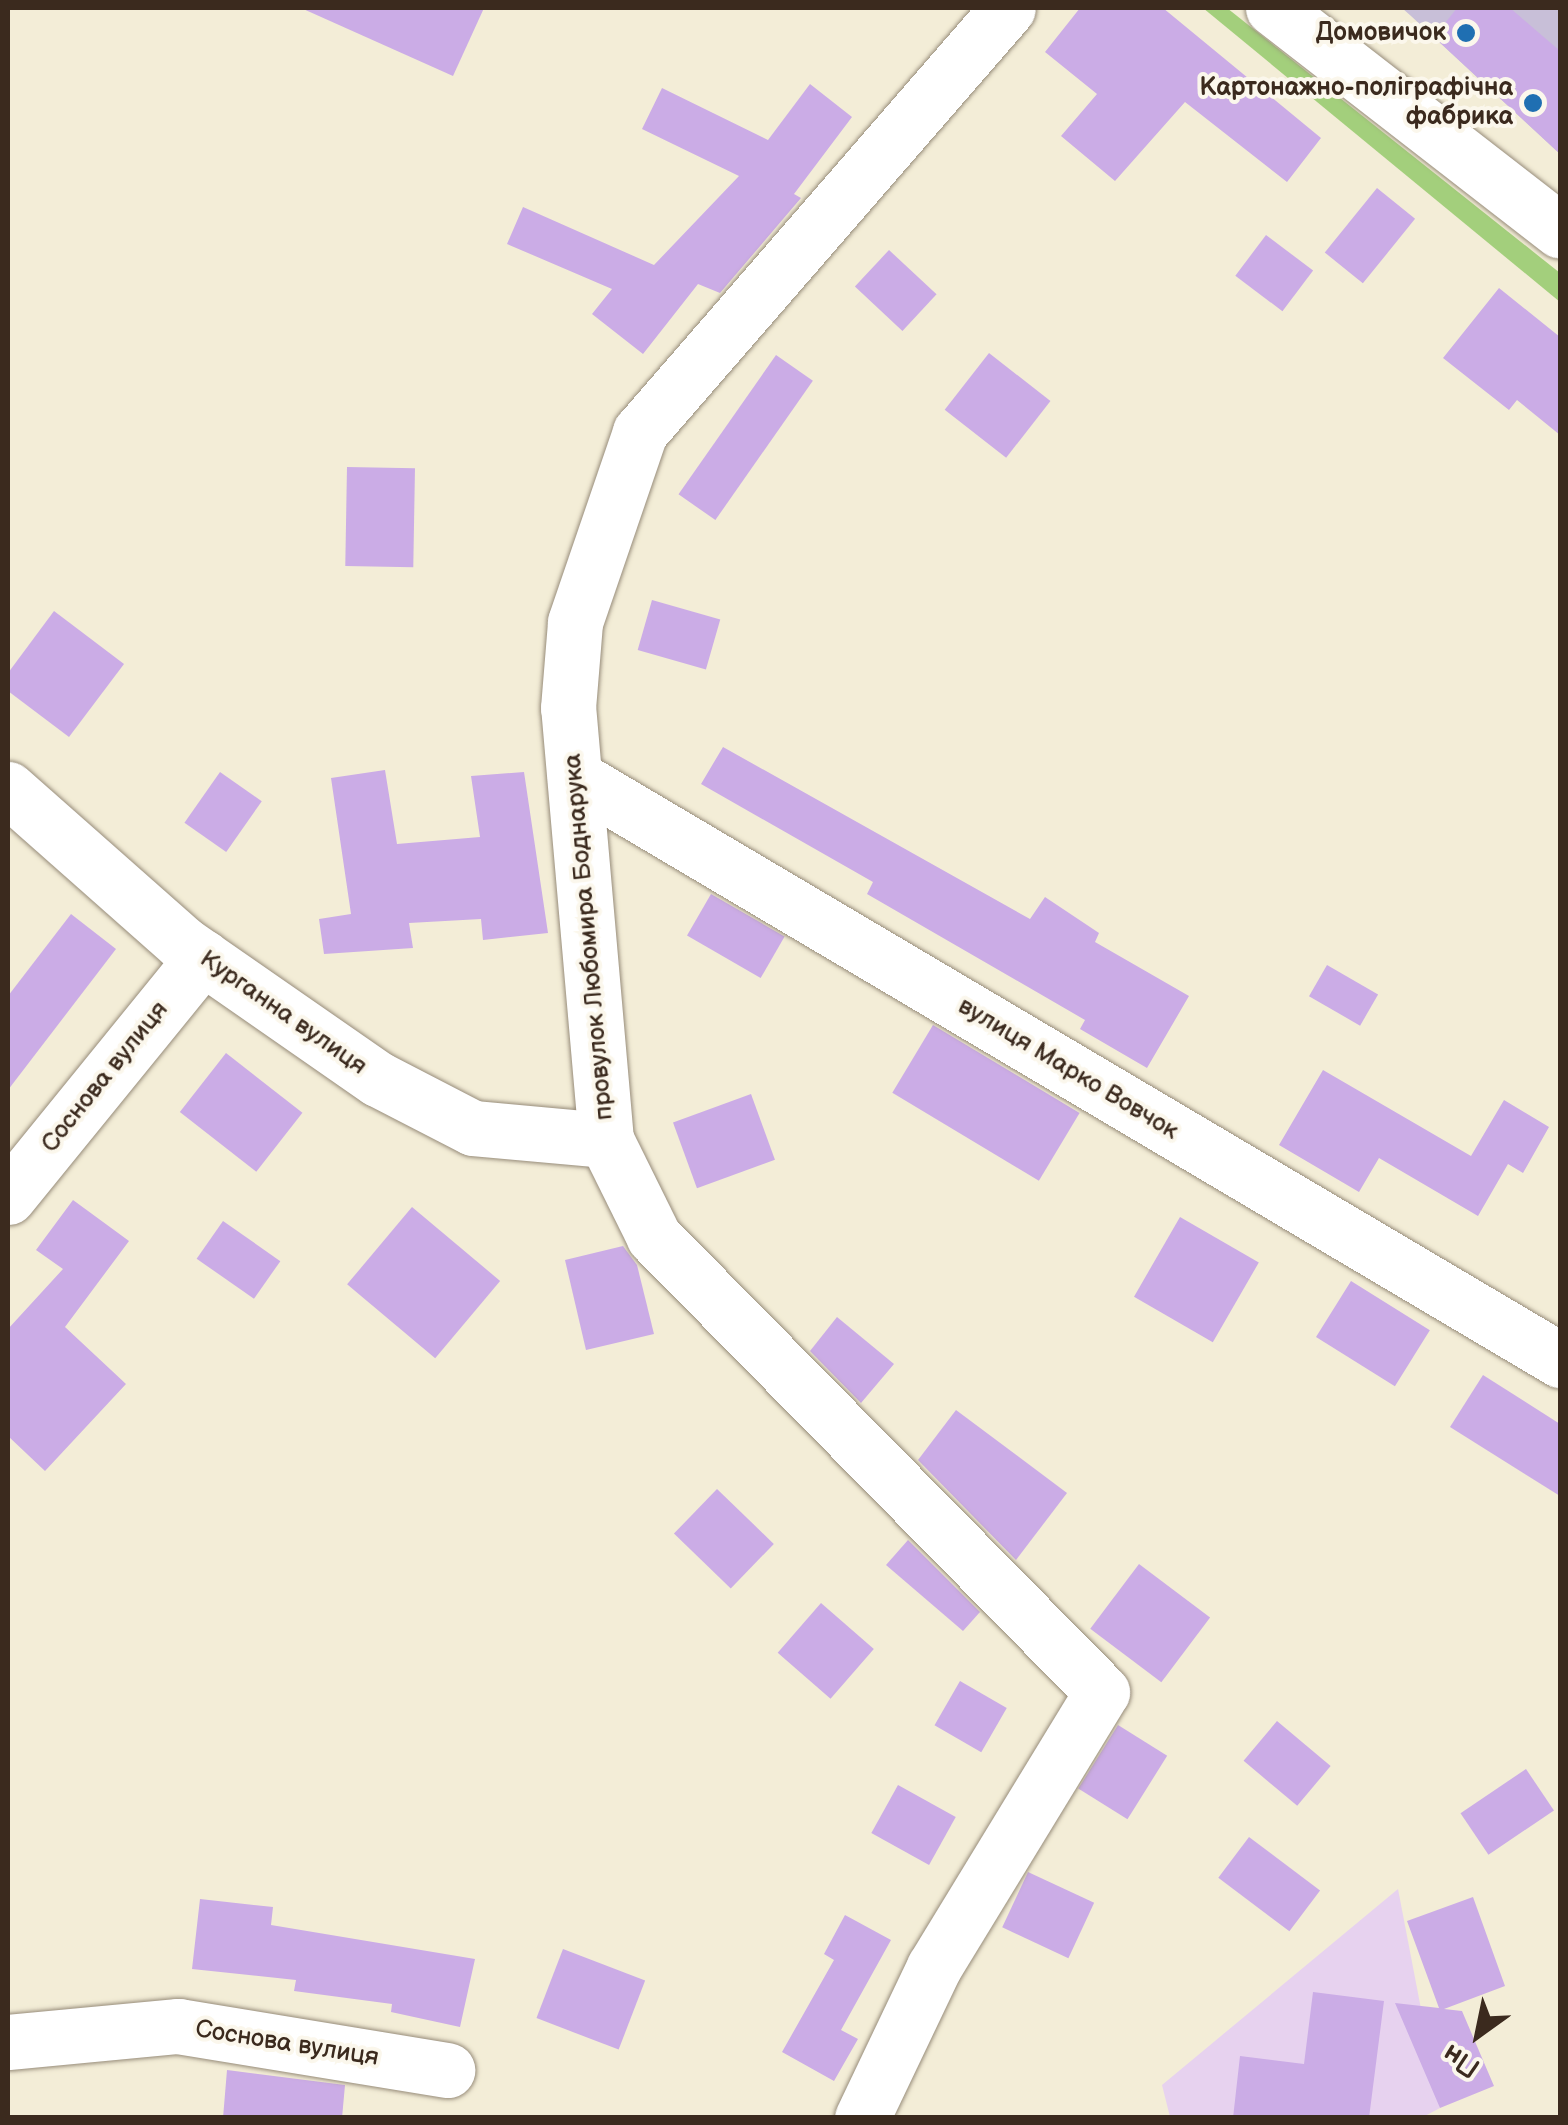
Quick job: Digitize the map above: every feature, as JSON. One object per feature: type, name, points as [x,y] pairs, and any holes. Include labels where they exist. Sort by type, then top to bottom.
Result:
[{"type":"street","name":"провулок Любомира Боднарука","points":[[862,2118],[934,1967],[1102,1692],[720,1314],[654,1237],[606,1140],[575,778],[575,622],[640,432],[1008,8]]},
{"type":"street","points":[[1274,8],[1560,232]]},
{"type":"street","name":"вулиця Марко Вовчок","points":[[575,778],[1560,1360]]},
{"type":"street","name":"Курганна вулиця","points":[[8,789],[203,958],[378,1078],[472,1128],[606,1140]]},
{"type":"street","name":"Соснова вулиця","points":[[8,1197],[203,958]]},
{"type":"street","name":"Соснова вулиця","points":[[8,2042],[178,2026],[447,2070]]},
{"type":"shaded area","name":"Картонажно-поліграфічна фабрика","points":[[1402,8],[1560,8],[1560,154],[1411,16]]},
{"type":"shaded area","points":[[1398,1889],[1440,2108],[1421,2118],[1170,2117],[1162,2085]]},
{"type":"green space","points":[[1203,8],[1227,8],[1560,273],[1560,302]]},
{"type":"building","points":[[301,8],[484,8],[453,76]]},
{"type":"building","points":[[1080,8],[1163,8],[1321,138],[1287,182],[1185,102],[1115,181],[1061,136],[1097,94],[1045,52]]},
{"type":"building","name":"Картонажно-поліграфічна фабрика","points":[[1457,8],[1510,8],[1560,51],[1560,154],[1434,37]]},
{"type":"building","points":[[810,84],[852,117],[794,194],[801,198],[720,293],[698,284],[643,354],[592,314],[612,289],[507,244],[523,207],[654,265],[739,176],[642,129],[662,88],[768,140]]},
{"type":"building","points":[[1377,188],[1415,219],[1363,283],[1325,253]]},
{"type":"building","points":[[1266,235],[1313,271],[1282,311],[1235,276]]},
{"type":"building","points":[[889,250],[937,294],[902,331],[855,287]]},
{"type":"building","points":[[1499,288],[1560,337],[1560,435],[1517,400],[1509,410],[1443,358]]},
{"type":"building","points":[[989,353],[1050,401],[1006,458],[945,410]]},
{"type":"building","points":[[776,355],[813,381],[715,520],[678,494]]},
{"type":"building","points":[[347,467],[415,468],[413,567],[345,566]]},
{"type":"building","points":[[652,600],[720,620],[706,670],[638,650]]},
{"type":"building","points":[[54,611],[124,664],[69,737],[8,691],[8,673]]},
{"type":"building","points":[[723,747],[1030,919],[1045,897],[1099,933],[1095,942],[1189,996],[1147,1068],[1080,1029],[1085,1020],[867,894],[873,882],[701,784]]},
{"type":"building","points":[[385,770],[397,844],[480,837],[471,776],[524,772],[548,933],[483,940],[481,919],[409,923],[413,948],[324,954],[319,919],[351,914],[331,778]]},
{"type":"building","points":[[220,772],[262,801],[226,852],[184,823]]},
{"type":"building","points":[[711,894],[785,936],[761,978],[687,936]]},
{"type":"building","points":[[71,914],[116,949],[8,1090],[8,996]]},
{"type":"building","points":[[1327,965],[1378,995],[1360,1026],[1309,996]]},
{"type":"building","points":[[933,1025],[1080,1113],[1039,1181],[892,1093]]},
{"type":"building","points":[[226,1053],[302,1113],[256,1172],[180,1112]]},
{"type":"building","points":[[1323,1070],[1471,1156],[1504,1100],[1549,1127],[1523,1173],[1508,1164],[1478,1216],[1379,1158],[1359,1192],[1279,1145]]},
{"type":"building","points":[[751,1094],[775,1160],[697,1188],[673,1122]]},
{"type":"building","points":[[73,1200],[129,1241],[65,1327],[126,1384],[45,1471],[8,1436],[8,1329],[63,1269],[36,1250]]},
{"type":"building","points":[[412,1207],[500,1281],[435,1358],[347,1284]]},
{"type":"building","points":[[1180,1217],[1259,1262],[1213,1342],[1134,1297]]},
{"type":"building","points":[[223,1221],[280,1261],[254,1299],[197,1259]]},
{"type":"building","points":[[623,1246],[637,1265],[654,1334],[586,1350],[565,1260]]},
{"type":"building","points":[[1351,1281],[1430,1330],[1395,1386],[1316,1337]]},
{"type":"building","points":[[837,1317],[894,1364],[861,1403],[810,1351]]},
{"type":"building","points":[[1483,1375],[1560,1424],[1560,1496],[1450,1427]]},
{"type":"building","points":[[956,1410],[1067,1493],[1016,1560],[918,1460]]},
{"type":"building","points":[[717,1489],[774,1544],[731,1588],[674,1534]]},
{"type":"building","points":[[908,1540],[980,1612],[963,1631],[886,1565]]},
{"type":"building","points":[[1139,1564],[1210,1618],[1161,1682],[1090,1629]]},
{"type":"building","points":[[821,1603],[874,1649],[831,1699],[778,1653]]},
{"type":"building","points":[[960,1681],[1007,1708],[981,1752],[934,1725]]},
{"type":"building","points":[[1277,1721],[1331,1766],[1297,1806],[1244,1761]]},
{"type":"building","points":[[1118,1725],[1167,1756],[1127,1819],[1078,1789]]},
{"type":"building","points":[[1526,1769],[1554,1810],[1488,1855],[1461,1813]]},
{"type":"building","points":[[898,1785],[956,1817],[929,1865],[871,1833]]},
{"type":"building","points":[[1249,1837],[1320,1891],[1289,1931],[1218,1878]]},
{"type":"building","points":[[1028,1872],[1094,1903],[1068,1958],[1002,1927]]},
{"type":"building","points":[[1473,1897],[1505,1986],[1444,2009],[1462,2011],[1494,2086],[1440,2108],[1395,2003],[1439,2008],[1407,1921]]},
{"type":"building","points":[[200,1899],[273,1907],[271,1925],[475,1959],[460,2027],[391,2012],[392,2004],[294,1991],[296,1980],[192,1969]]},
{"type":"building","points":[[845,1915],[891,1940],[841,2030],[858,2039],[834,2081],[782,2052],[834,1960],[824,1954]]},
{"type":"building","points":[[563,1949],[645,1981],[619,2050],[536,2018]]},
{"type":"building","points":[[1313,1992],[1384,2001],[1369,2118],[1233,2118],[1240,2056],[1304,2064]]},
{"type":"building","points":[[227,2070],[345,2085],[342,2118],[223,2118]]},
{"type":"place","name":"Домовичок","points":[[1466,33]]},
{"type":"place","name":"Картонажно-поліграфічна фабрика","points":[[1533,103]]}]
